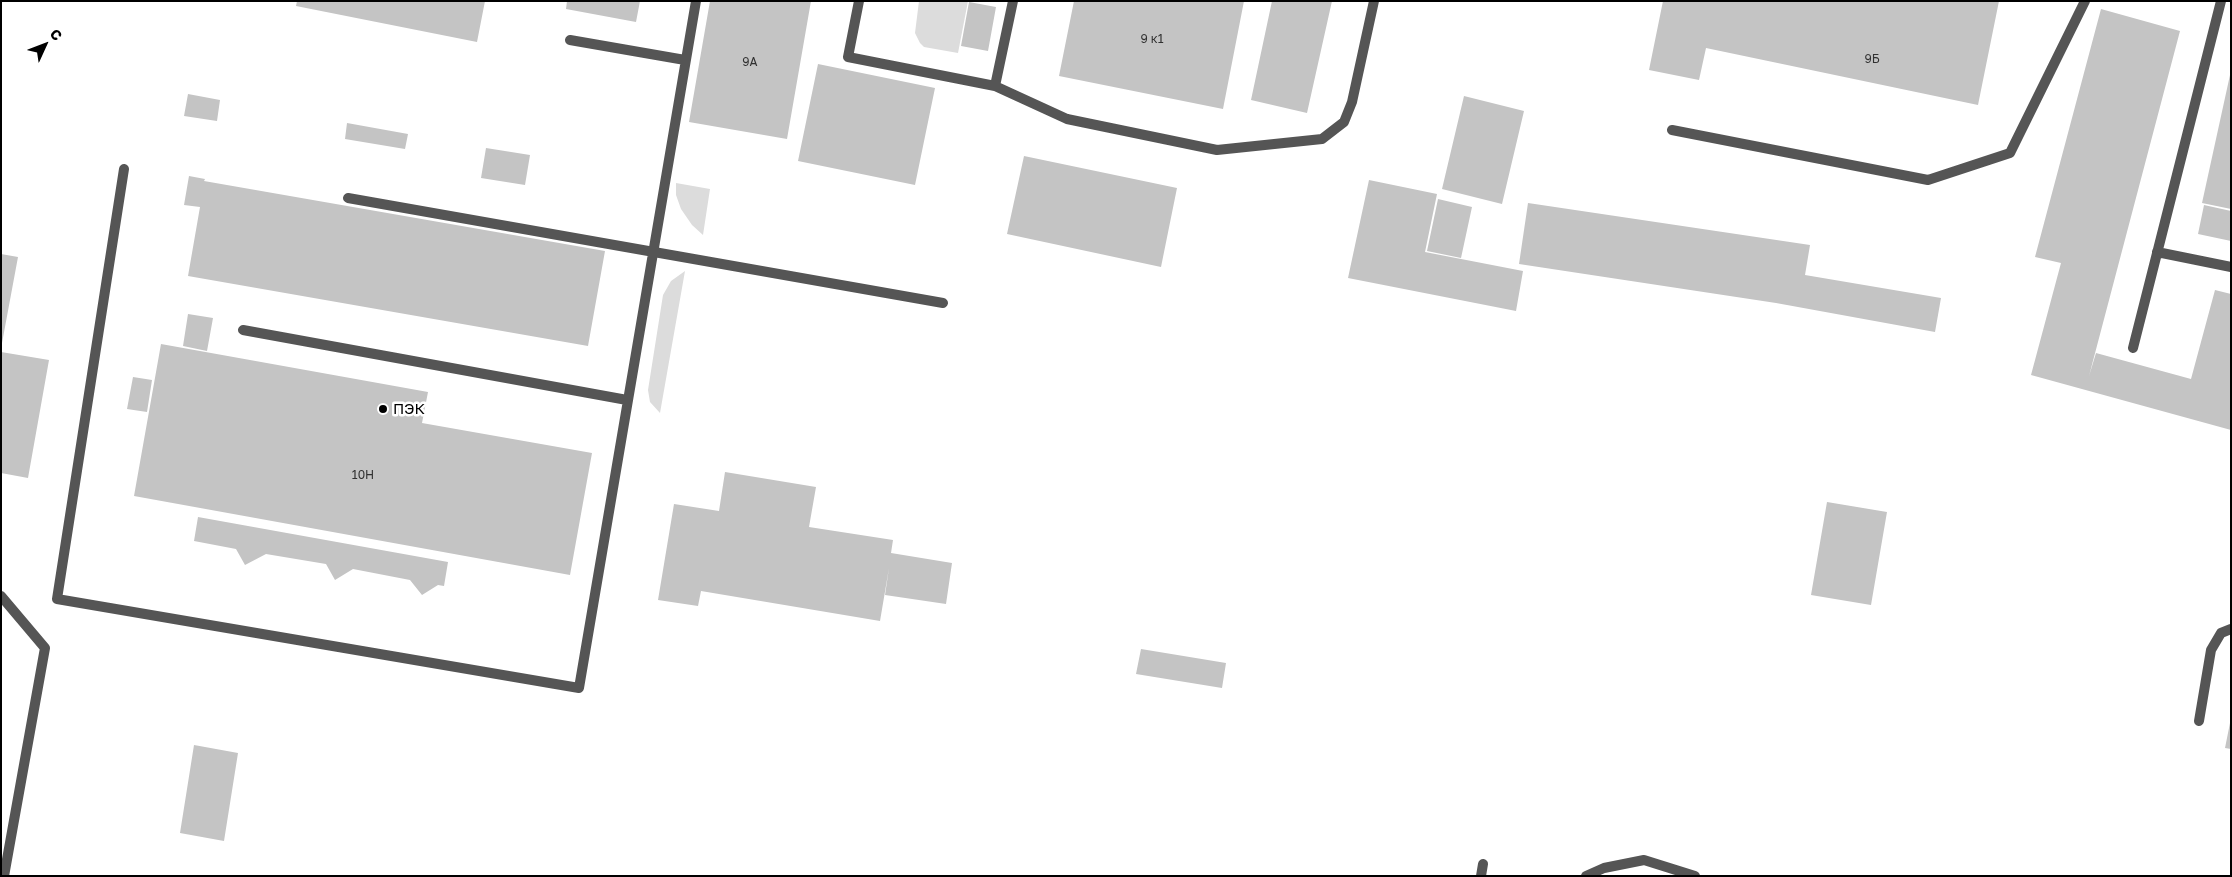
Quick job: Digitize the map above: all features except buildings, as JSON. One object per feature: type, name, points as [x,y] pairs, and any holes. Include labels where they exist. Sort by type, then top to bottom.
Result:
[{"type":"lane","points":[[124,169],[56,599],[579,688],[696,1]]},
{"type":"lane","points":[[859,1],[848,57],[995,86],[1067,119],[1217,150],[1322,139],[1344,122],[1352,102],[1374,1]]},
{"type":"lane","points":[[995,86],[1013,1]]},
{"type":"lane","points":[[1672,130],[1928,180],[2010,153],[2086,1]]},
{"type":"lane","points":[[2133,348],[2221,1]]},
{"type":"lane","points":[[570,40],[685,60]]},
{"type":"lane","points":[[348,198],[942,303]]},
{"type":"lane","points":[[2157,252],[2231,267]]},
{"type":"lane","points":[[243,330],[627,400]]},
{"type":"lane","points":[[1,596],[45,648],[4,876]]},
{"type":"lane","points":[[2199,721],[2210,650],[2222,634],[2231,629]]},
{"type":"lane","points":[[1586,876],[1604,868],[1644,860],[1695,876]]},
{"type":"lane","points":[[1481,876],[1483,864]]},
{"type":"shaded area","points":[[919,1],[968,1],[958,53],[924,47],[920,43],[915,33]]},
{"type":"shaded area","points":[[676,183],[710,189],[703,235],[692,225],[681,209],[676,195]]},
{"type":"shaded area","points":[[685,271],[660,413],[650,402],[648,390],[663,295],[671,281]]},
{"type":"place","name":"ПЭК","points":[[383,409]]}]
